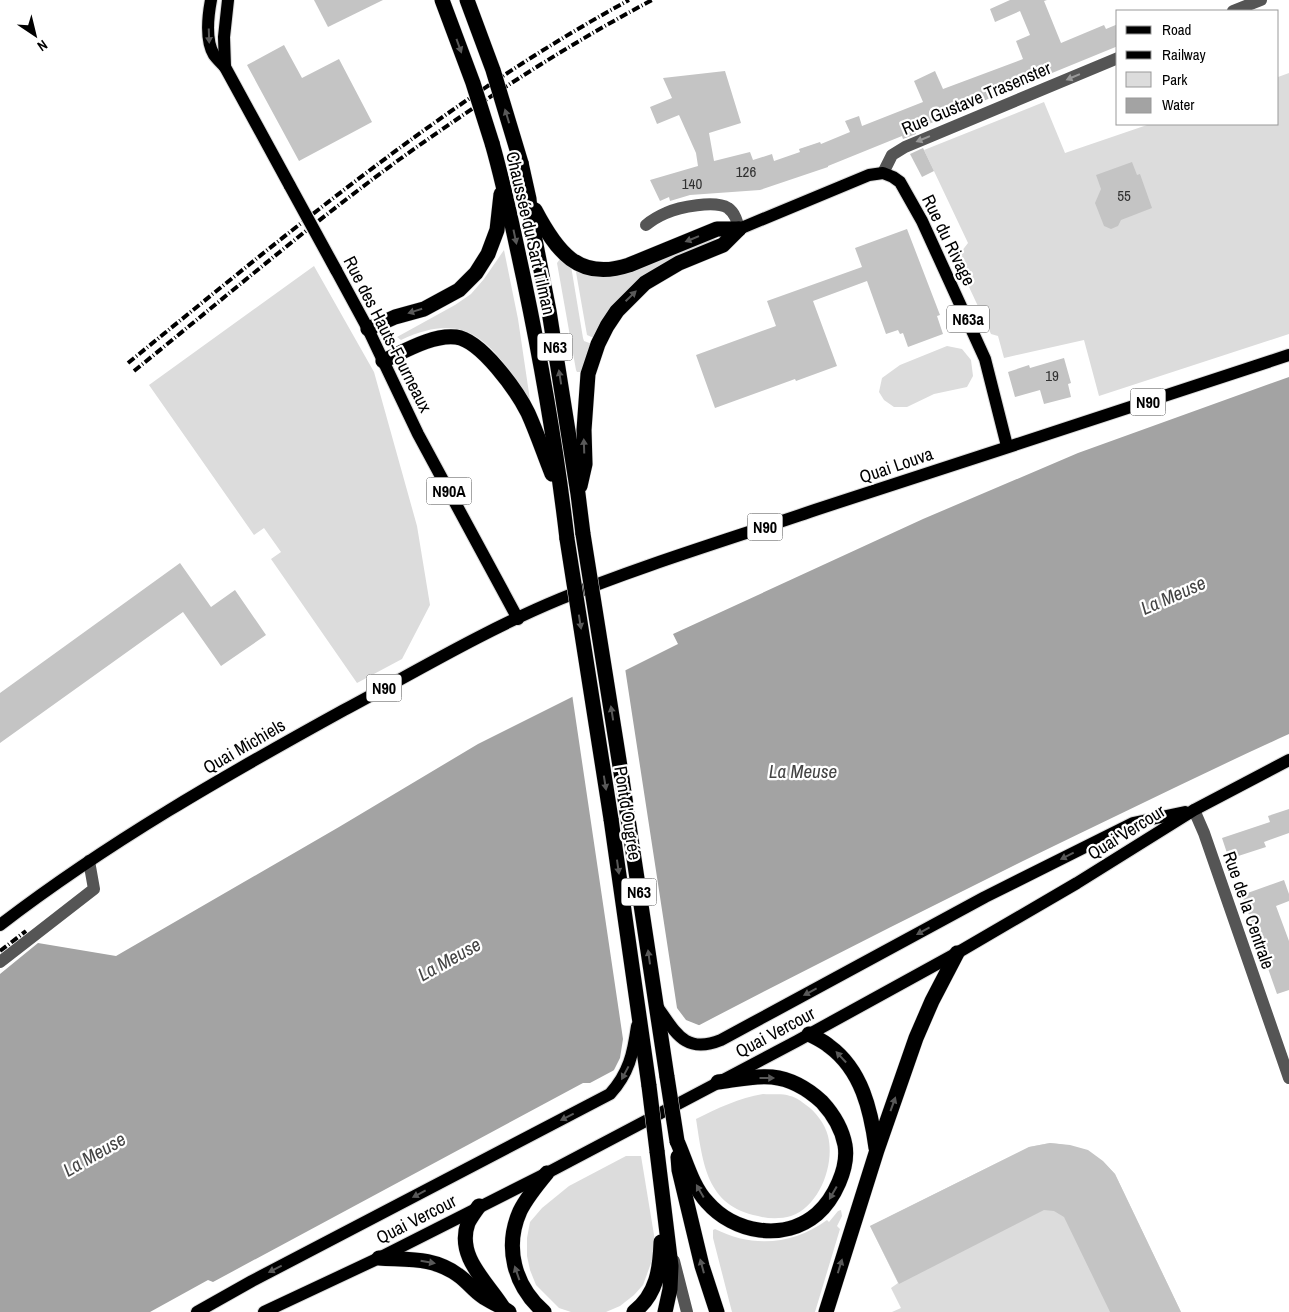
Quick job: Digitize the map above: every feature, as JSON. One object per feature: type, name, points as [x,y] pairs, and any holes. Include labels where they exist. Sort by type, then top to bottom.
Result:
[{"type":"highway","name":"Chaussée du Sart Tilman","points":[[442,0],[473,83],[500,173],[538,345],[563,501],[567,539]]},
{"type":"highway","name":"Chaussée du Sart Tilman","points":[[468,0],[521,163],[529,200],[549,311],[583,534]]},
{"type":"highway","points":[[368,329],[424,309],[459,290],[476,273],[488,254],[497,230],[500,202],[500,173]]},
{"type":"highway","points":[[529,200],[544,228],[562,252],[576,262],[596,269],[617,268],[629,265],[716,229],[739,229]]},
{"type":"highway","points":[[578,494],[585,464],[584,430],[588,374],[598,344],[607,326],[617,311],[645,283],[679,263],[723,246],[739,229]]},
{"type":"highway","points":[[383,361],[437,338],[457,337],[476,346],[494,364],[527,411],[563,501]]},
{"type":"highway","name":"Pont d'Ougrée","points":[[583,534],[621,769],[677,1141]]},
{"type":"highway","name":"Pont d'Ougrée","points":[[567,539],[639,1013],[661,1182]]},
{"type":"highway","points":[[826,1312],[877,1150],[916,1038],[932,1001],[957,953]]},
{"type":"highway","points":[[809,1034],[830,1046],[843,1058],[861,1086],[872,1120],[877,1150]]},
{"type":"highway","points":[[677,1141],[692,1177],[706,1201],[727,1220],[738,1225],[752,1229],[767,1230],[791,1227],[817,1214],[828,1203],[842,1173],[845,1146],[840,1129],[828,1109],[810,1093],[787,1080],[770,1077],[718,1082]]},
{"type":"highway","name":"N63","points":[[677,1141],[679,1170],[702,1266],[717,1312]]},
{"type":"highway","points":[[544,1312],[523,1287],[515,1267],[512,1236],[521,1210],[532,1191],[547,1173]]},
{"type":"highway","points":[[634,1312],[648,1299],[658,1274],[661,1240],[661,1182]]},
{"type":"highway","name":"N63","points":[[661,1182],[669,1242],[671,1278],[665,1312]]},
{"type":"highway","points":[[479,1206],[469,1221],[466,1234],[469,1256],[473,1266],[506,1310]]},
{"type":"highway","points":[[379,1258],[423,1260],[441,1264],[460,1276],[482,1297],[506,1310]]},
{"type":"main road","name":"Rue des Hauts-Fourneaux","points":[[212,0],[209,21],[209,44],[214,56],[225,67],[368,329],[418,434],[518,619]]},
{"type":"main road","points":[[225,67],[224,37],[228,0]]},
{"type":"main road","points":[[739,229],[869,175],[883,173]]},
{"type":"main road","name":"Rue du Rivage","points":[[883,173],[893,176],[900,182],[911,199],[967,316],[985,359],[1007,446]]},
{"type":"main road","name":"Quai Louva","points":[[518,619],[556,601],[623,574],[1007,446],[1121,411],[1289,355]]},
{"type":"main road","name":"Quai Michiels","points":[[0,925],[89,862],[182,803],[270,751],[396,682],[518,619]]},
{"type":"main road","name":"Quai Vercour","points":[[264,1312],[379,1258],[547,1173],[809,1034],[957,953],[1077,883],[1194,810],[1289,760]]},
{"type":"main road","points":[[656,1005],[681,1038],[688,1042],[700,1046],[721,1040],[985,897],[1133,823],[1194,810]]},
{"type":"main road","points":[[197,1312],[252,1281],[610,1094],[620,1083],[629,1067],[635,1044],[639,1013]]},
{"type":"street","points":[[1236,10],[1261,0]]},
{"type":"street","name":"Rue Gustave Trasenster","points":[[883,173],[892,155],[905,146],[1116,59]]},
{"type":"street","points":[[646,225],[668,212],[707,204],[721,204],[735,216],[739,229]]},
{"type":"street","name":"Rue de la Centrale","points":[[1194,810],[1204,833],[1289,1078]]},
{"type":"street","points":[[0,962],[94,888],[89,862]]},
{"type":"street","points":[[669,1242],[687,1312]]},
{"type":"green space","points":[[1289,73],[1289,334],[1099,396],[1084,340],[1004,358],[998,336],[991,334],[969,287],[958,256],[968,243],[924,150],[1044,102],[1065,153],[1147,125],[1279,125],[1279,77]]},
{"type":"green space","points":[[714,238],[716,240],[668,261],[594,338],[587,335],[577,269]]},
{"type":"green space","points":[[504,250],[518,319],[530,400],[504,364],[478,338],[463,331],[445,328],[425,331],[401,340],[397,337],[471,294]]},
{"type":"green space","points":[[560,259],[571,266],[583,338],[584,341],[592,344],[582,372],[577,372],[576,370],[557,263]]},
{"type":"green space","points":[[314,266],[374,372],[417,526],[430,605],[402,659],[357,683],[271,559],[281,552],[264,528],[254,535],[149,385]]},
{"type":"green space","points":[[947,346],[962,349],[971,360],[973,376],[967,387],[934,394],[907,407],[894,407],[884,400],[879,392],[882,378],[900,365]]},
{"type":"green space","points":[[763,1094],[784,1095],[799,1100],[817,1115],[825,1127],[828,1136],[830,1147],[829,1159],[823,1183],[810,1203],[801,1211],[787,1217],[762,1217],[741,1211],[727,1203],[717,1193],[710,1180],[701,1151],[696,1119],[737,1101]]},
{"type":"green space","points":[[1050,1143],[1086,1151],[1101,1160],[1115,1174],[1181,1312],[892,1312],[901,1308],[891,1288],[898,1283],[870,1226],[1029,1147]]},
{"type":"green space","points":[[626,1156],[641,1156],[655,1241],[654,1255],[643,1285],[620,1306],[606,1312],[571,1312],[559,1308],[536,1285],[530,1270],[527,1256],[527,1238],[530,1222],[542,1208],[569,1186]]},
{"type":"green space","points":[[841,1210],[842,1216],[837,1226],[840,1229],[815,1312],[732,1312],[713,1238],[713,1230],[758,1241],[787,1239],[800,1235],[827,1220],[829,1222]]},
{"type":"water","name":"La Meuse","points":[[1289,377],[1289,734],[1023,861],[806,970],[590,1083],[583,1083],[213,1282],[208,1280],[150,1312],[0,1312],[0,974],[38,943],[116,956],[478,744],[678,644],[673,634],[923,519],[1078,453]]},
{"type":"pier","points":[[625,668],[677,1008],[686,1020],[701,1026],[612,1074],[620,1058],[623,1039],[572,694]]},
{"type":"building","points":[[314,0],[383,0],[328,27]]},
{"type":"building","points":[[1010,0],[1047,0],[1044,1],[1061,43],[1104,25],[1106,29],[1116,25],[1116,47],[915,130],[916,134],[903,139],[902,136],[828,167],[760,190],[690,195],[670,201],[669,197],[660,201],[650,180],[698,166],[696,153],[679,115],[657,124],[650,107],[672,98],[663,78],[725,71],[741,123],[709,133],[714,161],[750,152],[753,160],[772,154],[774,161],[800,152],[799,149],[820,142],[821,144],[850,132],[845,121],[859,116],[862,126],[923,102],[914,81],[935,71],[943,89],[1023,59],[1016,41],[1030,35],[1020,11],[995,22],[990,9]]},
{"type":"building","points":[[284,45],[302,78],[339,59],[372,122],[299,161],[247,65]]},
{"type":"building","points":[[923,148],[934,171],[922,177],[910,154]]},
{"type":"building","points":[[1132,162],[1137,175],[1140,174],[1152,208],[1121,220],[1118,226],[1111,229],[1104,226],[1095,203],[1101,189],[1096,175]]},
{"type":"building","points":[[907,229],[940,315],[937,316],[943,334],[908,347],[903,333],[900,334],[898,330],[886,334],[867,281],[813,301],[837,366],[715,408],[696,355],[776,326],[767,301],[862,267],[855,248]]},
{"type":"building","points":[[1064,358],[1071,383],[1068,384],[1071,397],[1044,404],[1040,390],[1015,397],[1008,372],[1029,365],[1030,368]]},
{"type":"building","points":[[180,563],[211,607],[235,590],[266,635],[221,666],[183,612],[0,743],[0,693]]},
{"type":"building","points":[[1289,809],[1289,833],[1264,842],[1266,847],[1229,859],[1222,838],[1270,822],[1268,816]]},
{"type":"building","points":[[1284,880],[1289,894],[1289,901],[1276,906],[1289,941],[1289,990],[1277,994],[1242,895]]},
{"type":"building","points":[[1050,1143],[1070,1145],[1088,1150],[1103,1161],[1115,1174],[1181,1312],[1110,1312],[1064,1217],[1054,1211],[1044,1210],[899,1284],[870,1226],[1029,1147]]},
{"type":"railway","points":[[128,363],[309,217],[433,124],[496,80],[629,0]]},
{"type":"railway","points":[[134,371],[299,237],[400,159],[523,75],[652,0]]},
{"type":"railway","points":[[0,951],[26,931]]}]
